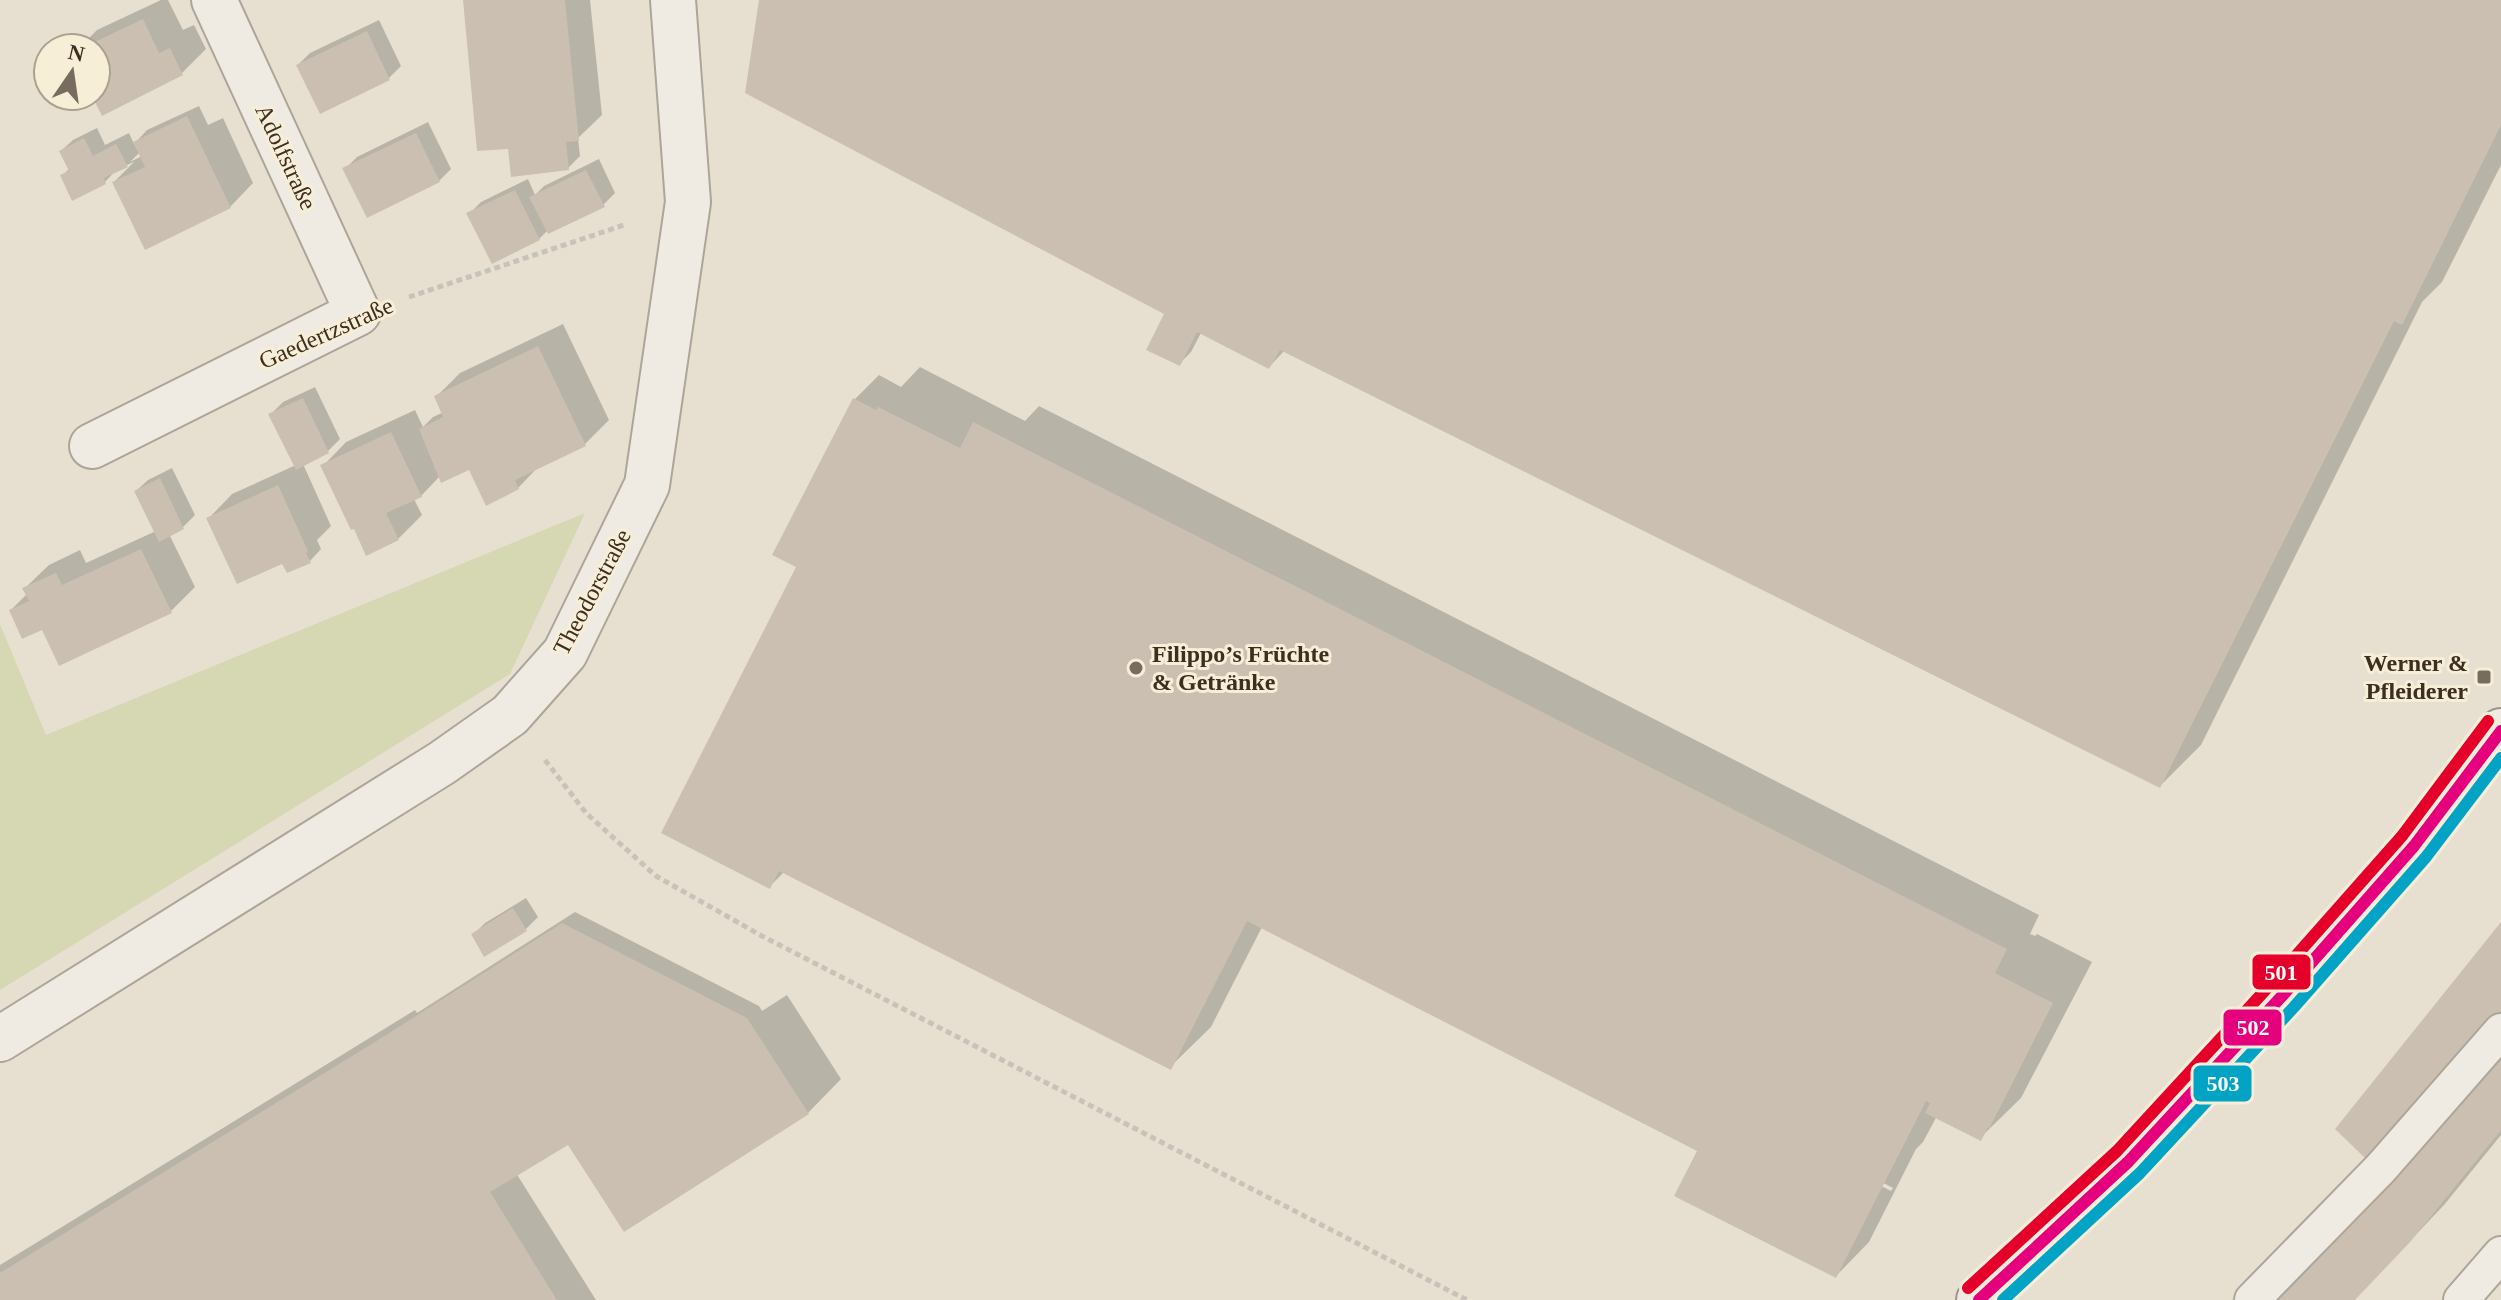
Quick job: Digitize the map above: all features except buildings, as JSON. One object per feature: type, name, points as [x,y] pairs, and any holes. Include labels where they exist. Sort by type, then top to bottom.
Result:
[{"type":"street","name":"Adolfstraße","points":[[214,0],[358,313]]},
{"type":"street","name":"Theodorstraße","points":[[0,1039],[442,763],[510,715],[565,653],[647,485],[688,202],[673,0]]},
{"type":"street","name":"Gaedertzstraße","points":[[92,446],[358,313]]},
{"type":"street","points":[[1979,1300],[2128,1162],[2282,996],[2414,846],[2501,731]]},
{"type":"lane","points":[[2252,1300],[2381,1168],[2501,1031]]},
{"type":"lane","points":[[2461,1300],[2501,1254]]},
{"type":"path","name":"Gaedertzstraße","points":[[358,313],[570,244]]},
{"type":"path","points":[[510,715],[586,813],[656,876],[762,936],[1467,1300]]},
{"type":"green space","points":[[585,513],[510,674],[0,990],[0,624],[46,735]]},
{"type":"transit line","name":"501","points":[[1968,1288],[2117,1151],[2270,985],[2402,836],[2488,721]]},
{"type":"transit line","name":"502","points":[[1979,1300],[2128,1162],[2282,996],[2414,846],[2501,731]]},
{"type":"transit line","name":"503","points":[[2003,1300],[2140,1173],[2294,1007],[2426,857],[2501,758]]},
{"type":"place","name":"Filippo’s Früchte & Getränke","points":[[1136,668]]},
{"type":"place","name":"Werner & Pfleiderer","points":[[2484,677]]}]
